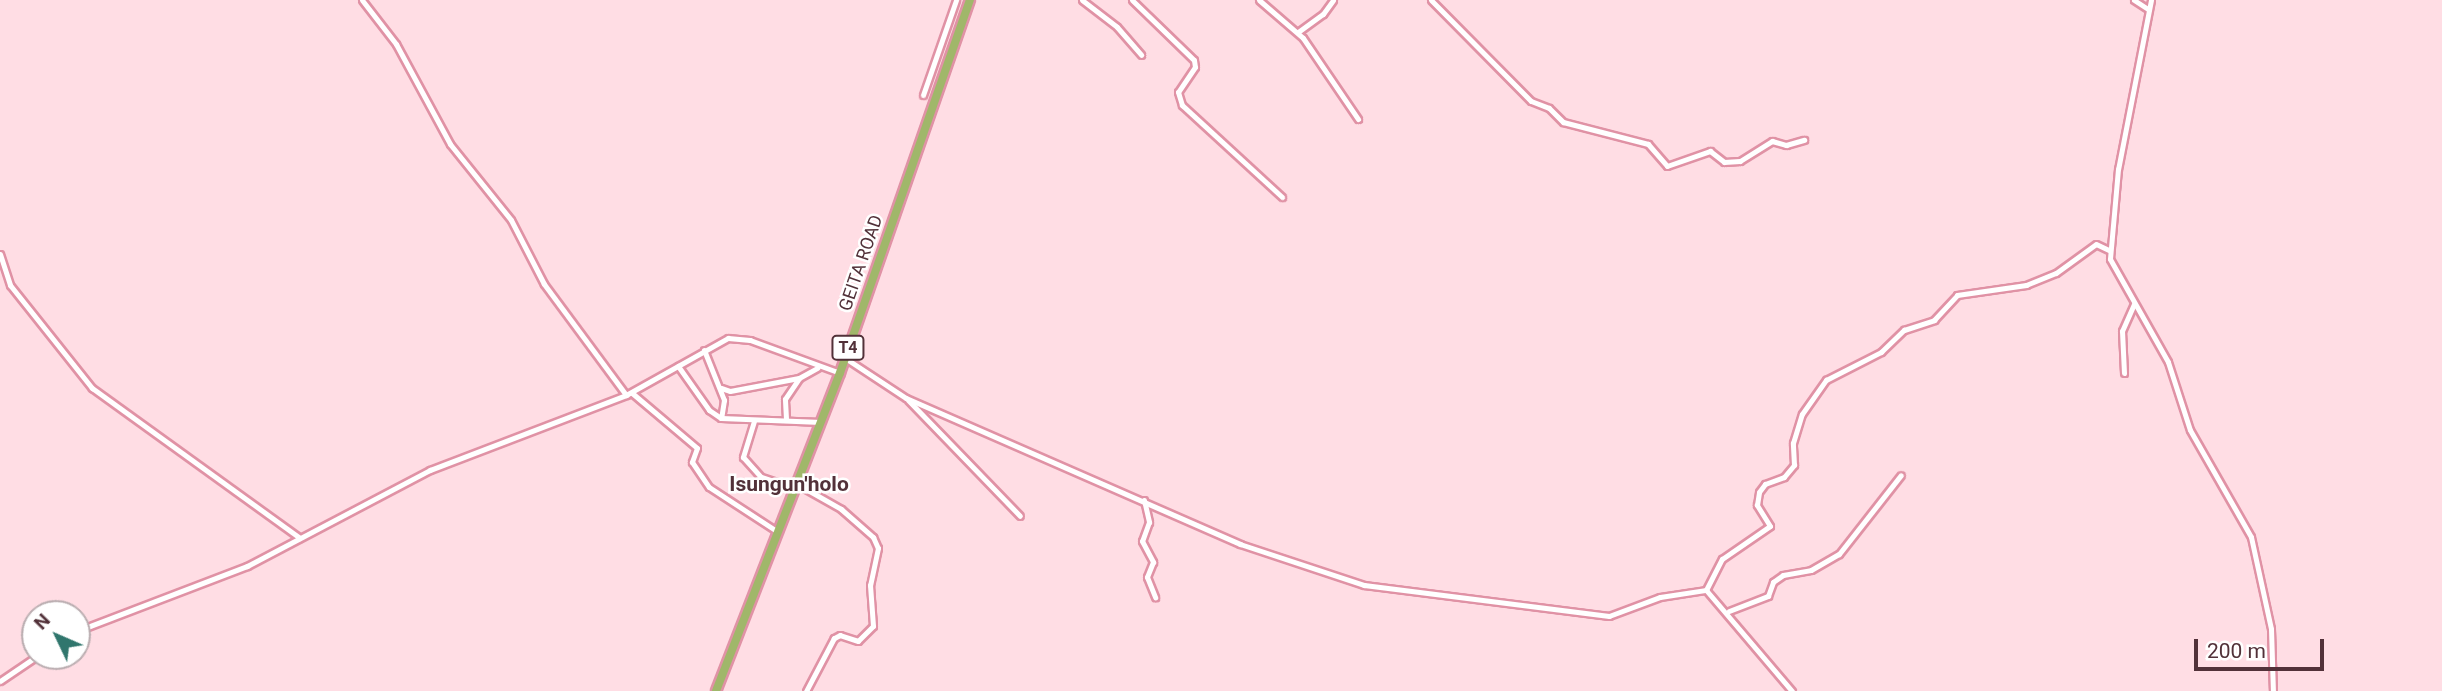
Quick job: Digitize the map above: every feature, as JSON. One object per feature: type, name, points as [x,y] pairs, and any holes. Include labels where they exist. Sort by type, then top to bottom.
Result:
[{"type":"highway","name":"GEITA ROAD","points":[[716,691],[840,373],[970,0]]},
{"type":"street","points":[[362,0],[396,44],[450,144],[510,220],[544,284],[629,394],[694,445],[698,450],[692,462],[709,487],[778,532]]},
{"type":"street","points":[[923,95],[956,0]]},
{"type":"street","points":[[1082,0],[1117,27],[1141,55]]},
{"type":"street","points":[[1132,0],[1194,60],[1195,68],[1178,92],[1182,105],[1282,197]]},
{"type":"street","points":[[1259,0],[1298,32],[1358,119]]},
{"type":"street","points":[[1298,32],[1315,22],[1334,0]]},
{"type":"street","points":[[1431,0],[1523,95],[1549,108],[1563,122],[1648,144],[1667,166],[1710,151],[1724,162],[1740,162],[1772,141],[1786,145],[1804,140]]},
{"type":"street","points":[[2134,0],[2148,9]]},
{"type":"street","points":[[2151,0],[2116,179],[2109,250],[2116,275],[2175,379],[2190,430],[2251,537],[2271,629],[2273,691]]},
{"type":"street","points":[[1706,590],[1721,559],[1770,526],[1758,505],[1759,492],[1765,484],[1784,477],[1794,465],[1793,443],[1802,414],[1826,380],[1881,352],[1904,330],[1934,320],[1957,295],[2026,285],[2056,272],[2093,245],[2109,250]]},
{"type":"street","points":[[0,254],[10,285],[92,388],[300,538]]},
{"type":"street","points":[[2124,373],[2123,327],[2134,304]]},
{"type":"street","points":[[91,626],[247,566],[430,470],[629,394],[728,338],[743,338],[817,368],[840,373]]},
{"type":"street","points":[[704,350],[721,388],[722,418]]},
{"type":"street","points":[[845,358],[906,398],[1264,553],[1364,585],[1404,593],[1609,616],[1660,597],[1706,590]]},
{"type":"street","points":[[678,366],[709,410],[722,418],[821,422]]},
{"type":"street","points":[[721,388],[730,391],[799,378],[817,368]]},
{"type":"street","points":[[786,419],[785,399],[799,378]]},
{"type":"street","points":[[906,398],[1020,516]]},
{"type":"street","points":[[754,421],[741,455],[761,477],[796,486],[841,509],[873,537],[878,548],[870,585],[873,626],[858,641],[840,635],[834,638],[806,691]]},
{"type":"street","points":[[1729,611],[1768,596],[1773,582],[1783,575],[1811,570],[1839,554],[1901,475]]},
{"type":"street","points":[[1143,500],[1149,523],[1142,540],[1153,562],[1147,577],[1155,597]]},
{"type":"street","points":[[1706,590],[1729,611],[1791,691]]},
{"type":"street","points":[[0,681],[21,667]]},
{"type":"district","name":"Isungun'holo","points":[[789,484]]}]
